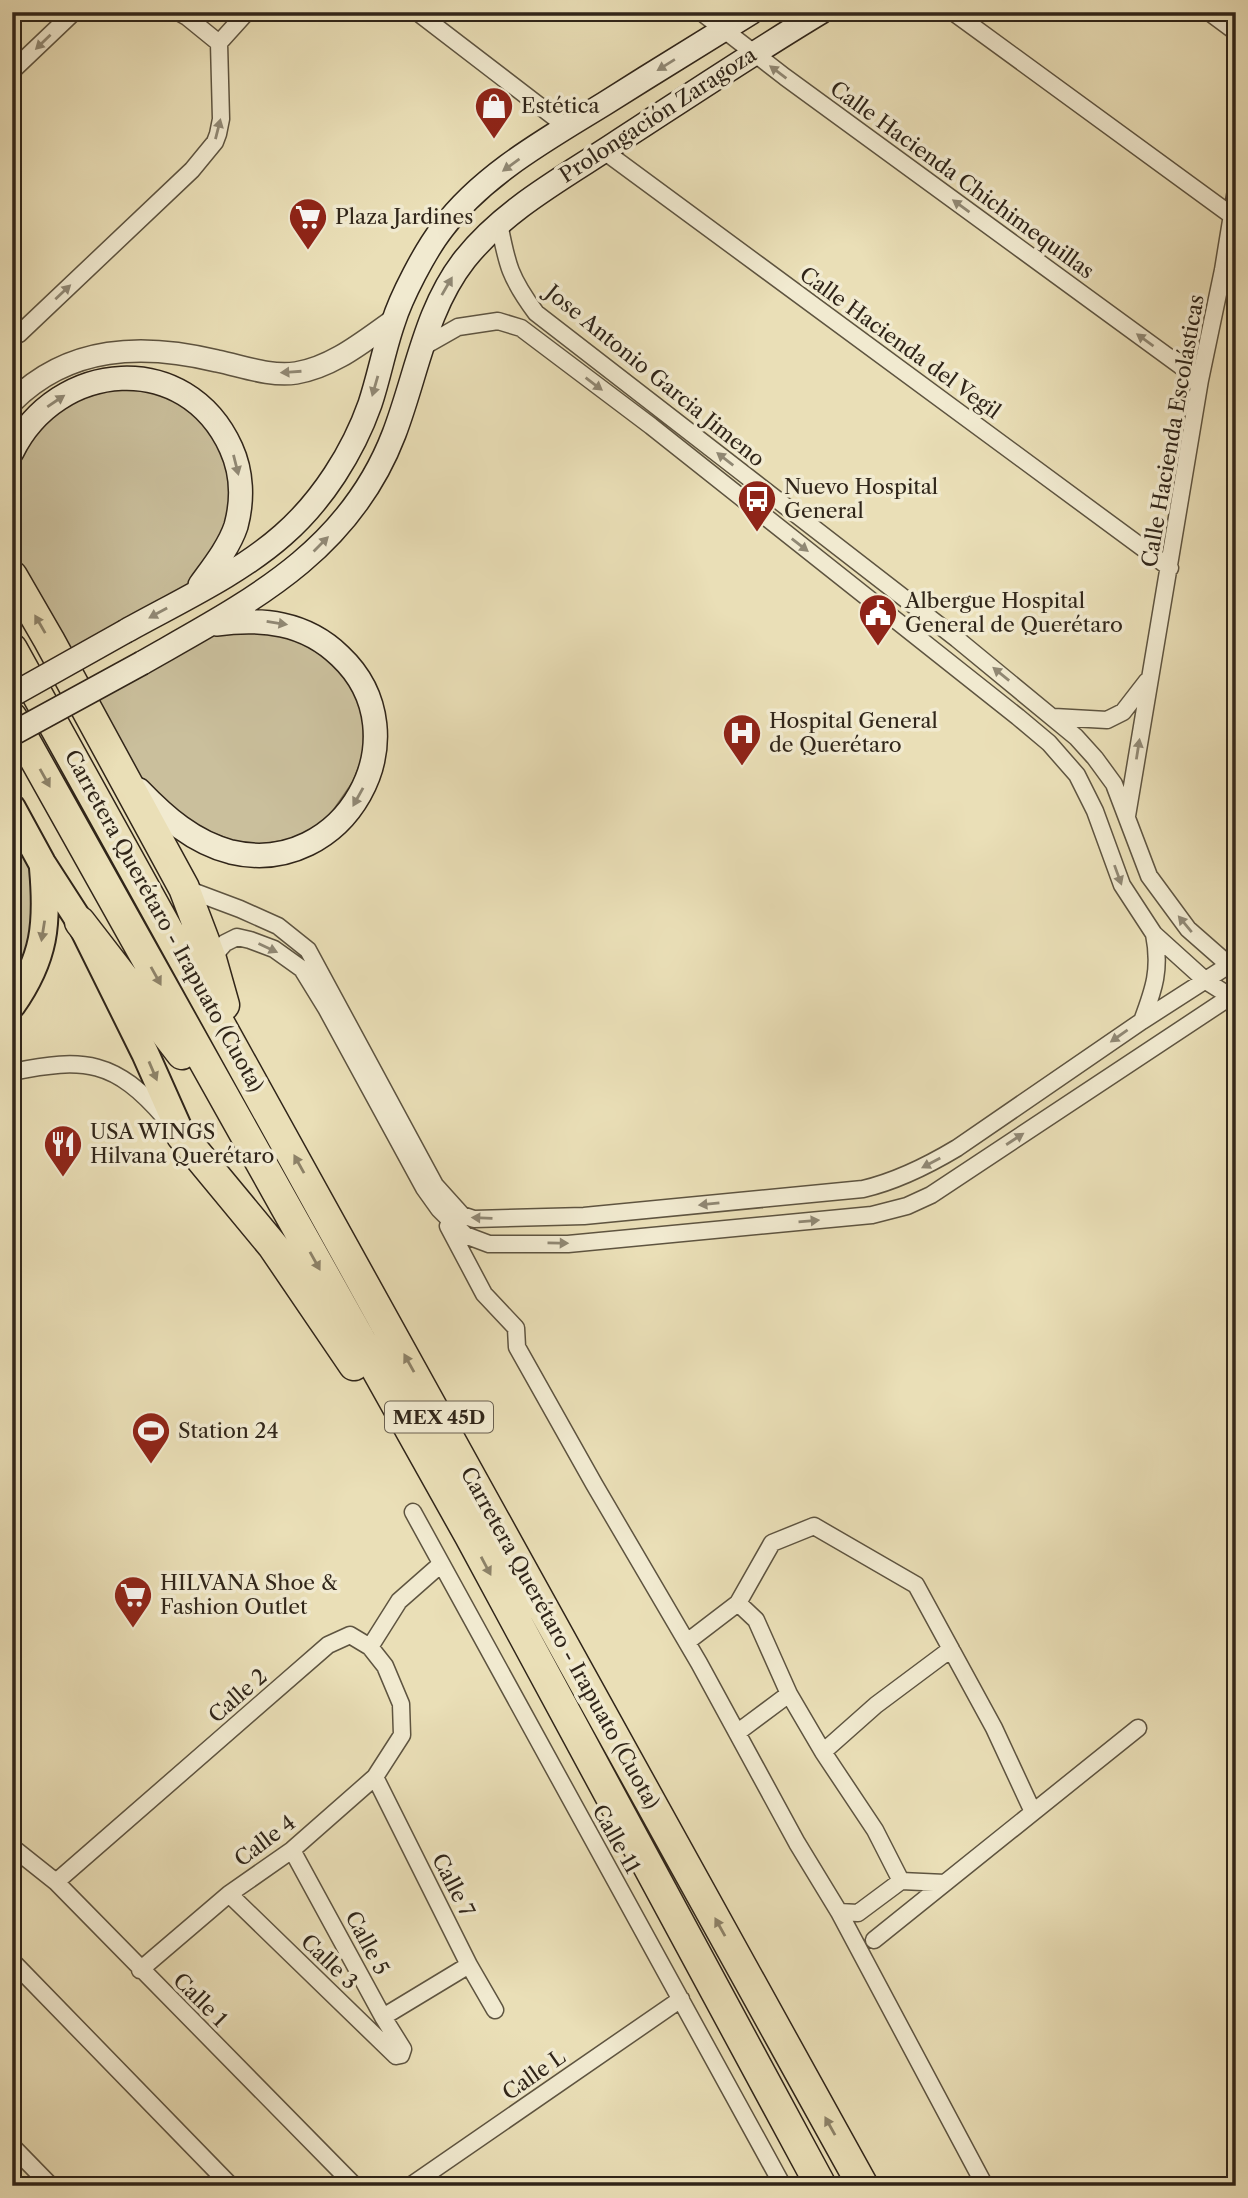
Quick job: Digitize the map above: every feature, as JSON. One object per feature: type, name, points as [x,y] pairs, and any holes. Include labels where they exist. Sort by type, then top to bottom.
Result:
[{"type":"highway","points":[[12,576],[184,888],[211,959],[239,1055]]},
{"type":"highway","name":"Carretera Querétaro - Irapuato (Cuota)","points":[[12,649],[863,2186]]},
{"type":"highway","name":"Carretera Querétaro - Irapuato (Cuota)","points":[[12,718],[470,1536],[821,2186]]},
{"type":"highway","points":[[80,922],[245,1136]]},
{"type":"highway","points":[[181,1136],[273,1246],[470,1536]]},
{"type":"main road","name":"Prolongación Zaragoza","points":[[12,695],[195,593],[282,536],[312,505],[346,457],[371,401],[394,320],[426,255],[452,216],[480,188],[567,127],[752,12]]},
{"type":"main road","name":"Prolongación Zaragoza","points":[[12,734],[142,663],[292,572],[327,539],[358,502],[372,480],[394,434],[434,311],[453,275],[499,223],[536,195],[753,53],[821,12]]},
{"type":"main road","points":[[12,452],[26,427],[39,413],[68,393],[101,380],[139,378],[174,387],[202,407],[227,438],[239,472],[241,492],[235,528],[195,593]]},
{"type":"main road","points":[[119,770],[158,810],[190,835],[221,848],[252,855],[292,851],[311,844],[342,820],[357,801],[372,762],[376,741],[370,699],[352,667],[323,641],[291,625],[255,621],[209,624]]},
{"type":"main road","points":[[12,808],[42,863],[80,922],[145,1053],[181,1136]]},
{"type":"main road","points":[[12,1005],[34,968],[45,927],[42,863]]},
{"type":"street","points":[[12,71],[74,12]]},
{"type":"street","points":[[12,337],[19,334],[192,170],[215,142],[221,120],[219,43],[247,12]]},
{"type":"street","points":[[416,12],[567,127]]},
{"type":"street","name":"Calle Hacienda Chichimequillas","points":[[701,12],[753,53],[1200,380]]},
{"type":"street","points":[[953,12],[1231,215]]},
{"type":"street","points":[[1209,12],[1236,32]]},
{"type":"street","points":[[186,14],[219,43]]},
{"type":"street","name":"Calle Hacienda del Vegil","points":[[604,151],[1170,568]]},
{"type":"street","name":"Calle Hacienda Escolásticas","points":[[1127,817],[1200,380],[1223,270],[1236,190]]},
{"type":"street","name":"Jose Antonio Garcia Jimeno","points":[[499,223],[507,265],[517,288],[536,313],[957,639],[1054,717],[1095,758],[1114,783],[1149,876],[1188,929],[1233,967]]},
{"type":"street","points":[[12,402],[64,365],[117,351],[145,350],[261,371],[283,374],[301,372],[341,356],[394,320]]},
{"type":"street","name":"Jose Antonio Garcia Jimeno","points":[[421,348],[458,327],[499,321],[521,328],[662,435],[1049,743],[1077,775],[1095,811],[1122,885],[1154,934]]},
{"type":"street","points":[[557,356],[569,338]]},
{"type":"street","name":"Calle Hacienda Escolásticas","points":[[1054,717],[1107,720],[1123,712],[1149,679]]},
{"type":"street","points":[[184,888],[278,926],[308,950],[435,1185],[462,1215],[474,1219],[584,1216],[863,1189],[889,1183],[957,1149],[1142,1021],[1233,967]]},
{"type":"street","points":[[435,1185],[439,1209],[465,1235],[489,1244],[568,1244],[872,1215],[907,1206],[931,1195],[1234,997],[1206,981],[1154,934]]},
{"type":"street","points":[[1142,1021],[1154,988],[1158,967],[1154,934]]},
{"type":"street","points":[[211,959],[225,943],[237,937],[274,949],[302,969],[424,1188],[439,1209],[484,1294],[516,1328],[517,1347],[738,1732],[797,1843],[839,1912],[985,2186]]},
{"type":"street","points":[[12,1072],[46,1065],[79,1063],[107,1071],[137,1087],[181,1136]]},
{"type":"street","name":"Calle 11","points":[[413,1512],[783,2186]]},
{"type":"street","points":[[687,1643],[738,1603],[772,1543],[814,1526],[916,1585],[994,1728],[1034,1812]]},
{"type":"street","points":[[370,1647],[399,1601],[441,1564]]},
{"type":"street","points":[[738,1603],[756,1619],[789,1694],[823,1752],[875,1830],[901,1881]]},
{"type":"street","name":"Calle 2","points":[[56,1882],[328,1645],[350,1635],[370,1647]]},
{"type":"street","name":"Calle 4","points":[[140,1970],[229,1894],[292,1850],[376,1777],[402,1735],[401,1704],[384,1666],[370,1647]]},
{"type":"street","points":[[823,1752],[876,1705],[951,1649]]},
{"type":"street","points":[[738,1732],[789,1694]]},
{"type":"street","points":[[862,1957],[874,1940],[1138,1728]]},
{"type":"street","name":"Calle 7","points":[[376,1777],[469,1965],[495,2010]]},
{"type":"street","name":"Calle 1","points":[[12,1847],[56,1882],[355,2186]]},
{"type":"street","name":"Calle 5","points":[[292,1850],[403,2049],[401,2055]]},
{"type":"street","points":[[839,1912],[858,1913],[901,1881],[945,1883]]},
{"type":"street","name":"Calle 3","points":[[229,1894],[396,2056],[401,2055]]},
{"type":"street","points":[[858,1913],[874,1940]]},
{"type":"street","points":[[12,1961],[231,2186]]},
{"type":"street","points":[[383,2017],[469,1965]]},
{"type":"street","name":"Calle L","points":[[410,2186],[681,1999]]},
{"type":"street","points":[[12,2146],[51,2186]]},
{"type":"shaded area","points":[[148,385],[197,410],[220,444],[230,471],[232,519],[194,582],[66,654],[18,571],[12,536],[12,478],[17,457],[42,418],[96,388]]},
{"type":"shaded area","points":[[243,629],[288,633],[344,670],[363,705],[364,754],[353,782],[326,821],[295,839],[256,845],[238,843],[187,823],[129,769],[92,703],[212,635]]},
{"type":"shaded area","points":[[12,819],[35,860],[40,907],[12,994]]},
{"type":"place","name":"Estética","points":[[494,140]]},
{"type":"place","name":"Plaza Jardines","points":[[308,251]]},
{"type":"place","name":"Nuevo Hospital General","points":[[757,533]]},
{"type":"place","name":"Albergue Hospital General de Querétaro","points":[[878,647]]},
{"type":"place","name":"Hospital General de Querétaro","points":[[742,767]]},
{"type":"place","name":"USA WINGS Hilvana Querétaro","points":[[63,1178]]},
{"type":"place","name":"Station 24","points":[[151,1465]]},
{"type":"place","name":"HILVANA Shoe & Fashion Outlet","points":[[133,1629]]}]
